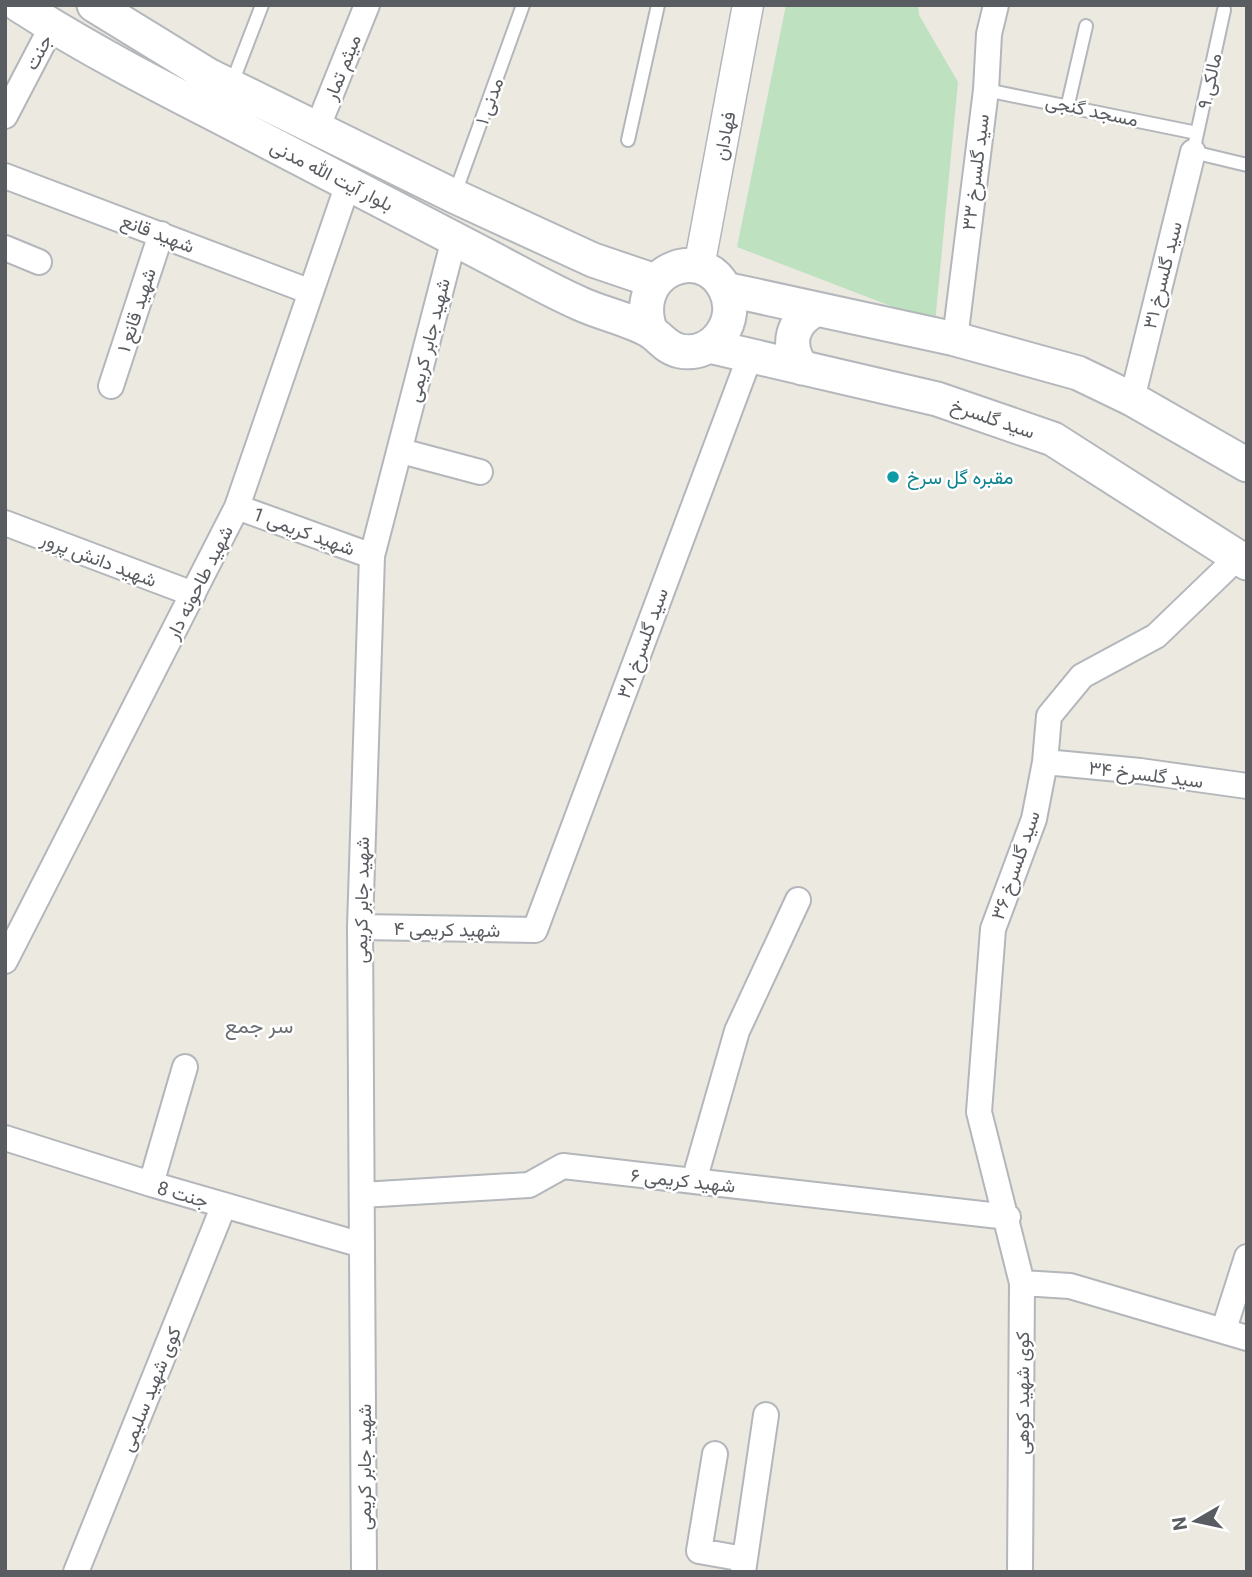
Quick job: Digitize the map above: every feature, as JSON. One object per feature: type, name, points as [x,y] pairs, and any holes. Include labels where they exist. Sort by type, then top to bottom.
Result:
[{"type":"main road","name":"بلوار آیت الله مدنی","points":[[19,5],[52,26],[579,304],[651,332]]},
{"type":"main road","name":"بلوار آیت الله مدنی","points":[[94,5],[231,86],[317,129],[593,260],[655,281]]},
{"type":"main road","points":[[579,304],[595,291],[598,281],[593,260]]},
{"type":"main road","points":[[699,267],[709,272],[725,289],[730,314],[727,327],[709,346],[684,352],[671,349],[651,332],[645,306],[655,281],[675,268],[699,267]]},
{"type":"main road","points":[[725,289],[955,338],[1078,373],[1132,398],[1247,465]]},
{"type":"main road","points":[[802,368],[794,358],[792,334],[798,323],[817,309]]},
{"type":"main road","name":"سید گلسرخ","points":[[709,346],[937,399],[1053,439],[1242,560]]},
{"type":"street","name":"میثم تمار","points":[[317,129],[367,5]]},
{"type":"street","name":"سید گلسرخ ۳۳","points":[[955,338],[986,90],[989,34],[996,5]]},
{"type":"street","name":"فهادان","points":[[699,267],[745,6]]},
{"type":"street","name":"جنت","points":[[5,116],[52,26]]},
{"type":"street","name":"سید گلسرخ ۳۱","points":[[1132,398],[1195,142]]},
{"type":"street","name":"شهید قانع","points":[[5,176],[311,292]]},
{"type":"street","name":"شهيد طاحونه دار","points":[[5,961],[237,507],[348,184]]},
{"type":"street","name":"شهید قانع ۱","points":[[111,386],[161,234]]},
{"type":"street","name":"شهید جابر کریمی","points":[[364,1572],[360,927],[372,556],[454,239]]},
{"type":"street","points":[[5,248],[39,262]]},
{"type":"street","name":"سید گلسرخ ۳۸","points":[[535,930],[750,356]]},
{"type":"street","points":[[401,451],[480,472]]},
{"type":"street","name":"شهید کریمی 1","points":[[237,507],[372,556]]},
{"type":"street","name":"شهید دانش پرور","points":[[5,523],[193,594]]},
{"type":"street","name":"سید گلسرخ ۳۶","points":[[1008,1217],[978,1112],[993,929],[1034,819],[1045,762],[1049,716],[1082,677],[1156,636],[1242,560]]},
{"type":"street","name":"سید گلسرخ ۳۴","points":[[1045,762],[1140,771],[1247,786]]},
{"type":"street","points":[[694,1181],[737,1031],[798,900]]},
{"type":"street","name":"شهید کریمی ۴","points":[[360,927],[535,930]]},
{"type":"street","points":[[151,1184],[185,1068]]},
{"type":"street","name":"جنت 8","points":[[5,1138],[151,1184],[362,1245]]},
{"type":"street","name":"شهید کریمی ۶","points":[[362,1195],[529,1185],[563,1166],[1008,1217]]},
{"type":"street","name":"کوی شهید سلیمی","points":[[76,1572],[224,1205]]},
{"type":"street","name":"کوی شهید کوهی","points":[[1008,1217],[1022,1283],[1020,1572]]},
{"type":"street","points":[[1022,1283],[1070,1286],[1235,1333],[1247,1257]]},
{"type":"street","points":[[715,1454],[699,1552],[744,1565],[766,1415]]},
{"type":"lane","points":[[231,86],[262,5]]},
{"type":"lane","name":"مدنی ۱","points":[[454,196],[523,5]]},
{"type":"lane","points":[[628,140],[658,5]]},
{"type":"lane","name":"مالکی ۹","points":[[1195,142],[1224,10]]},
{"type":"lane","points":[[1068,104],[1086,26]]},
{"type":"lane","name":"مسجد گنجی","points":[[986,90],[1068,104],[1195,142],[1247,165]]},
{"type":"green space","points":[[786,5],[918,5],[919,15],[958,82],[935,323],[737,247]]},
{"type":"place","name":"مقبره گل سرخ","points":[[893,477]]},
{"type":"district","name":"سر جمع","points":[[259,1026]]}]
